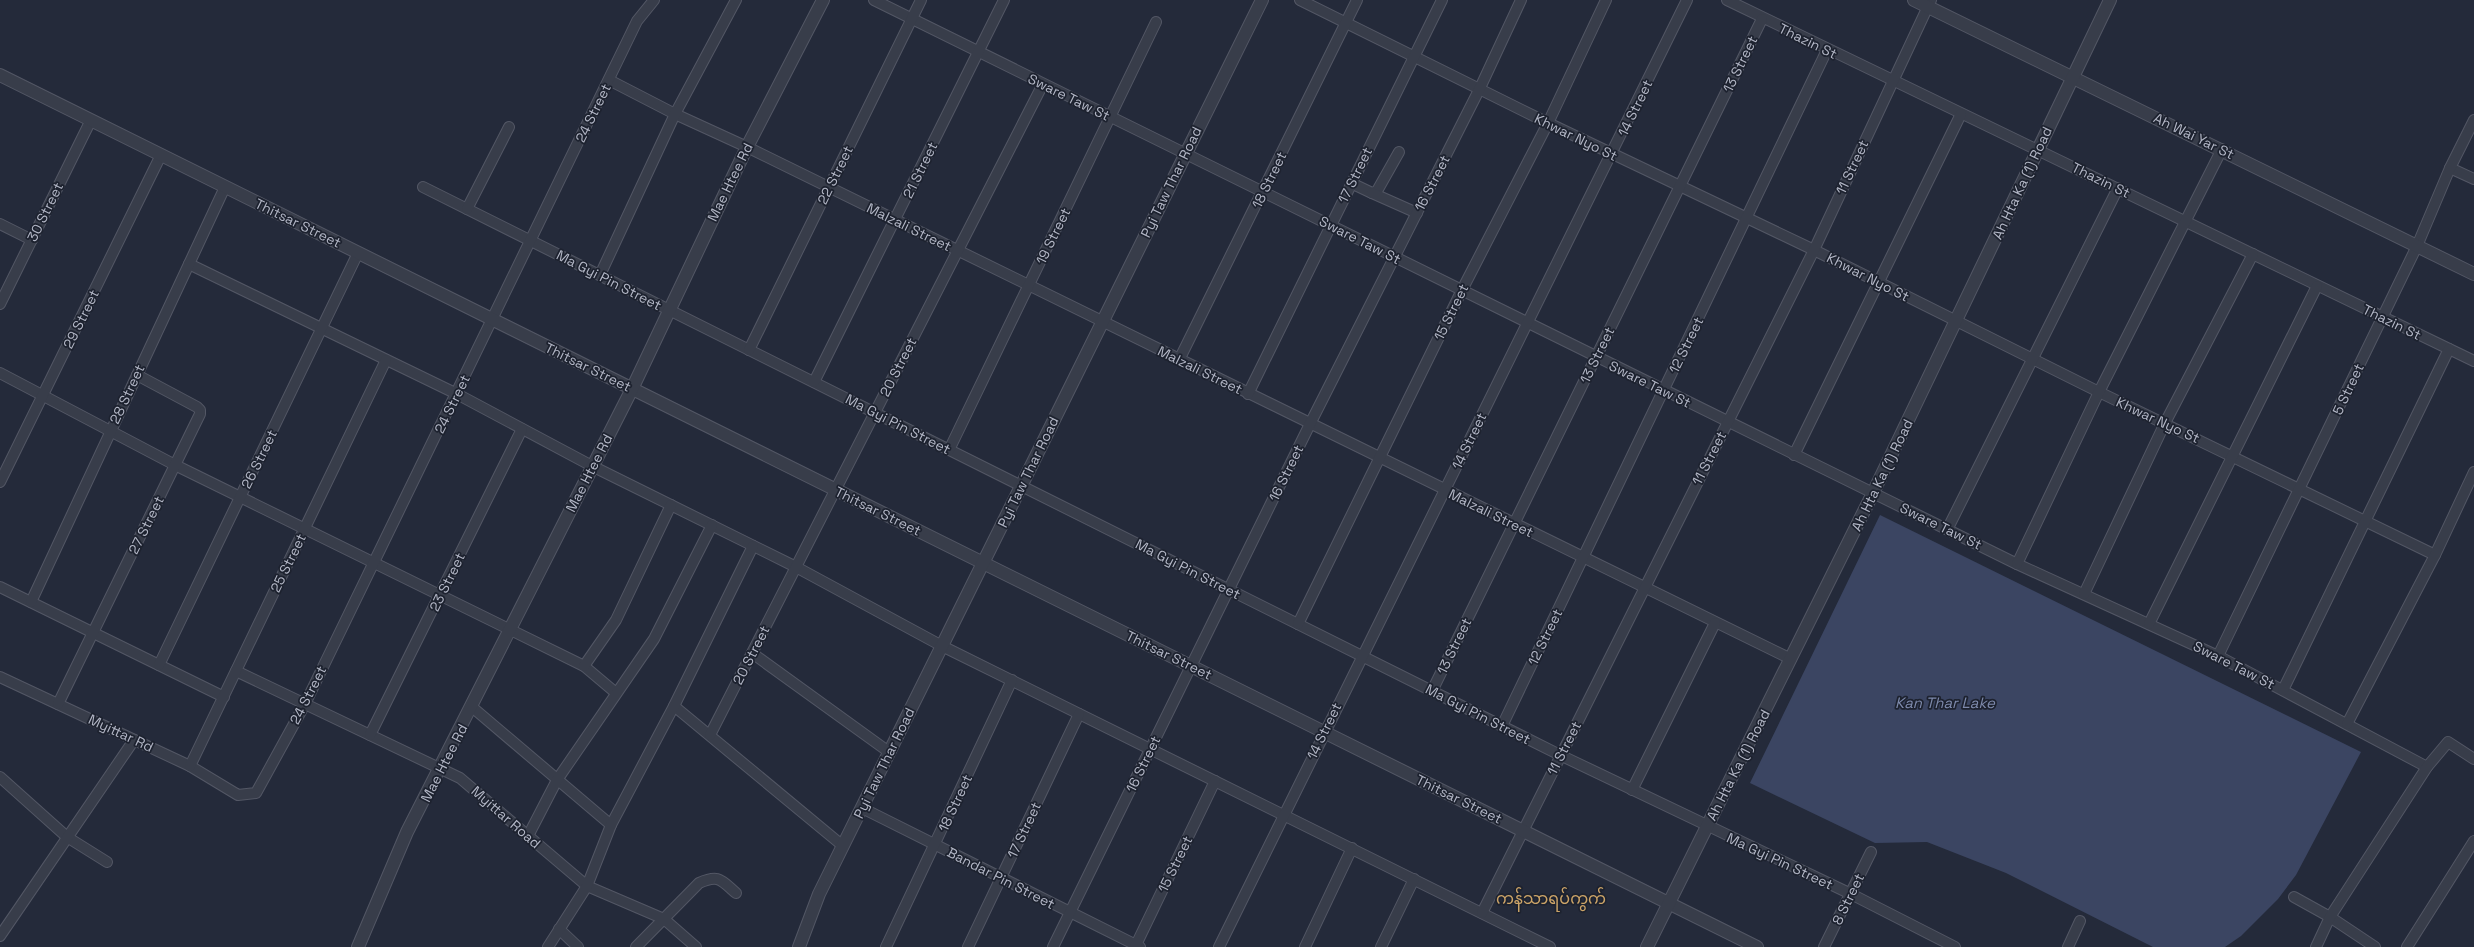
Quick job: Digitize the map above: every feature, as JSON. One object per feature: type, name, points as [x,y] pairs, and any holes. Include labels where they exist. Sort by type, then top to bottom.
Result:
[{"type":"street","name":"24 Street","points":[[238,795],[256,793],[305,704],[637,21],[654,0]]},
{"type":"street","points":[[600,275],[675,114],[736,0]]},
{"type":"street","name":"Mae Htee Rd","points":[[358,947],[407,832],[441,769],[632,389],[668,310],[747,148],[823,0]]},
{"type":"street","name":"Sware Taw St","points":[[874,0],[1794,455],[1948,528],[2017,564],[2218,656],[2427,767]]},
{"type":"street","name":"22 Street","points":[[749,350],[921,0]]},
{"type":"street","name":"21 Street","points":[[814,382],[1004,0]]},
{"type":"street","name":"Pyi Taw Thar Road","points":[[799,947],[819,894],[842,846],[1262,0]]},
{"type":"street","name":"Khwar Nyo St","points":[[1300,0],[1480,88],[1612,155],[1814,250],[2099,392],[2233,455],[2366,523],[2435,555]]},
{"type":"street","name":"18 Street","points":[[1179,360],[1357,0]]},
{"type":"street","name":"17 Street","points":[[1248,394],[1442,0]]},
{"type":"street","name":"16 Street","points":[[1053,947],[1310,424],[1480,88],[1521,0]]},
{"type":"street","name":"15 Street","points":[[1298,624],[1462,290],[1548,123],[1606,0]]},
{"type":"street","name":"14 Street","points":[[1219,947],[1527,322],[1612,155],[1687,0]]},
{"type":"street","name":"Thazin St","points":[[1727,0],[1893,82],[2039,150],[2474,361]]},
{"type":"street","name":"Ah Wai Yar St","points":[[1914,0],[1929,3],[2071,78],[2222,150],[2474,274]]},
{"type":"street","name":"Ah Hta Ka (1) Road","points":[[1647,947],[1873,493],[2039,150],[2071,78],[2110,0]]},
{"type":"street","name":"11 Street","points":[[1482,913],[1727,421],[1814,250],[1929,3]]},
{"type":"street","name":"13 Street","points":[[1432,691],[1762,18]]},
{"type":"street","name":"19 Street","points":[[949,450],[1156,22]]},
{"type":"street","name":"12 Street","points":[[1502,726],[1827,50]]},
{"type":"street","name":"Thitsar Street","points":[[0,75],[1757,947]]},
{"type":"street","name":"Malzali Street","points":[[609,80],[675,114],[895,220],[1791,659]]},
{"type":"street","name":"20 Street","points":[[710,735],[1043,84]]},
{"type":"street","points":[[1794,455],[1961,114]]},
{"type":"street","name":"30 Street","points":[[0,304],[91,120]]},
{"type":"street","name":"5 Street","points":[[2218,656],[2300,490],[2417,246],[2450,168],[2474,120]]},
{"type":"street","points":[[467,209],[509,127]]},
{"type":"street","points":[[2017,564],[2099,392],[2222,150]]},
{"type":"street","points":[[1372,193],[1380,188],[1399,152]]},
{"type":"street","name":"29 Street","points":[[0,482],[161,155]]},
{"type":"street","points":[[2450,168],[2474,179]]},
{"type":"street","points":[[1351,183],[1417,212]]},
{"type":"street","name":"28 Street","points":[[31,602],[110,430],[225,187]]},
{"type":"street","name":"Ma Gyi Pin Street","points":[[423,187],[1560,755],[1850,894],[1955,947]]},
{"type":"street","points":[[1948,528],[2118,188]]},
{"type":"street","points":[[0,224],[32,240]]},
{"type":"street","name":"26 Street","points":[[159,665],[358,253]]},
{"type":"street","points":[[2084,594],[2165,423],[2253,254]]},
{"type":"street","points":[[189,264],[457,394],[592,466],[796,568],[942,646],[1215,781],[1284,813],[1414,880],[1550,947]]},
{"type":"street","points":[[2149,624],[2317,286]]},
{"type":"street","points":[[2283,690],[2366,523],[2449,350]]},
{"type":"street","name":"25 Street","points":[[190,766],[386,360]]},
{"type":"street","points":[[0,373],[176,465],[441,594],[584,666],[616,693]]},
{"type":"street","name":"27 Street","points":[[58,704],[176,465],[200,410],[137,375]]},
{"type":"street","name":"23 Street","points":[[370,735],[522,429]]},
{"type":"street","points":[[2347,724],[2435,555],[2474,472]]},
{"type":"street","points":[[584,666],[616,620],[671,505]]},
{"type":"street","points":[[528,836],[557,780],[654,640],[712,525]]},
{"type":"street","points":[[548,947],[587,886],[611,825],[674,706],[753,546]]},
{"type":"street","points":[[0,587],[224,697]]},
{"type":"street","points":[[1632,790],[1715,623]]},
{"type":"street","points":[[752,653],[889,752]]},
{"type":"street","name":"Myittar Road","points":[[236,671],[460,778],[587,886],[664,919],[696,947]]},
{"type":"street","name":"Myittar Rd","points":[[0,677],[190,766],[238,795]]},
{"type":"street","name":"18 Street","points":[[886,947],[1012,680]]},
{"type":"street","points":[[674,706],[842,846]]},
{"type":"street","points":[[472,707],[611,825]]},
{"type":"street","name":"17 Street","points":[[968,947],[1079,714]]},
{"type":"street","points":[[0,936],[134,740]]},
{"type":"street","points":[[2316,947],[2330,917],[2427,767],[2448,742],[2474,759]]},
{"type":"street","points":[[0,777],[67,837],[107,862]]},
{"type":"street","name":"15 Street","points":[[1137,946],[1215,781]]},
{"type":"street","name":"Bandar Pin Street","points":[[862,808],[1137,946]]},
{"type":"street","points":[[2407,947],[2474,841]]},
{"type":"street","points":[[1305,947],[1352,848]]},
{"type":"street","name":"8 Street","points":[[1824,947],[1871,852]]},
{"type":"street","points":[[636,947],[699,883],[711,878],[718,878],[736,893]]},
{"type":"street","points":[[1381,947],[1414,880]]},
{"type":"street","points":[[2294,897],[2330,917],[2375,947]]},
{"type":"street","points":[[2068,947],[2080,921]]},
{"type":"street","points":[[559,929],[578,947]]},
{"type":"water","name":"Kan Thar Lake","points":[[1880,515],[2361,752],[2296,875],[2278,899],[2241,936],[2225,947],[2153,947],[2006,873],[1927,842],[1875,843],[1750,783]]},
{"type":"district","name":"ကန်သာရပ်ကွက်","points":[[1551,898]]}]
